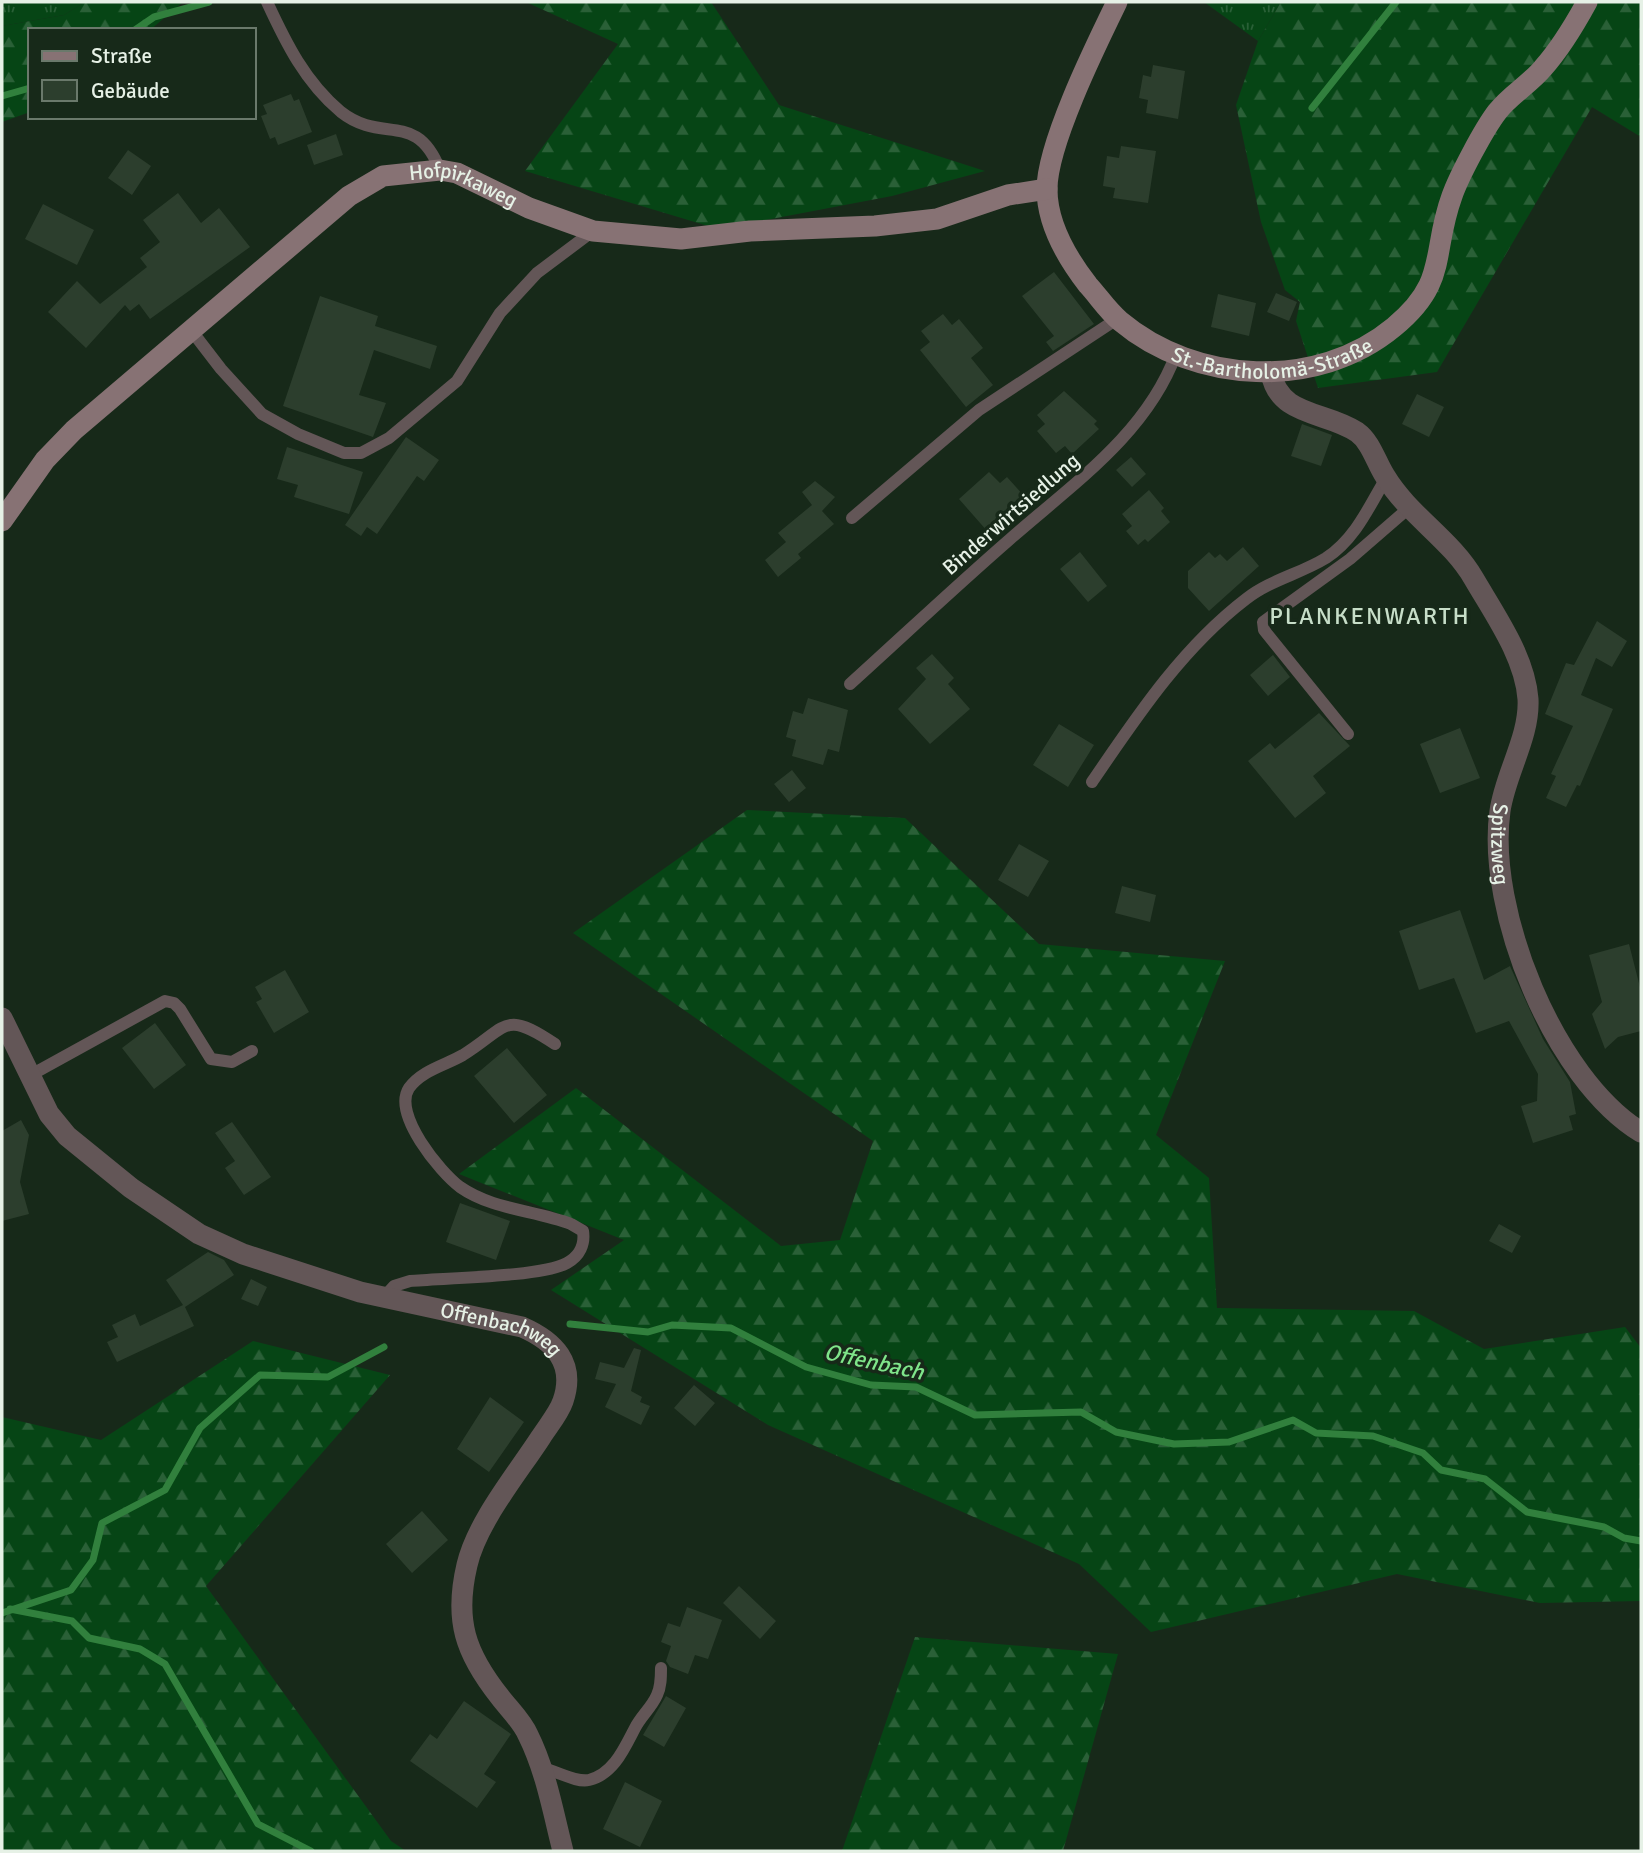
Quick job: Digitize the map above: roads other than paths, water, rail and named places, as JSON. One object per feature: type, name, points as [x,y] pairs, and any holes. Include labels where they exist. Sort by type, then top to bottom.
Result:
[{"type":"street","name":"St.-Bartholomä-Straße","points":[[1117,2],[1092,54],[1053,155],[1047,189],[1050,214],[1067,255],[1117,319],[1153,344],[1176,355],[1212,366],[1271,373],[1339,360],[1353,354],[1394,328],[1418,305],[1432,286],[1452,195],[1497,112],[1543,69],[1587,2]]},
{"type":"street","name":"Hofpirkaweg","points":[[2,521],[45,460],[74,430],[349,196],[383,176],[440,170],[457,173],[529,208],[593,231],[681,239],[750,231],[875,226],[937,219],[1008,195],[1047,189]]},
{"type":"street","name":"Spitzweg","points":[[1271,373],[1273,385],[1288,404],[1359,433],[1386,478],[1410,507],[1464,562],[1513,649],[1526,688],[1528,717],[1505,783],[1500,814],[1499,849],[1504,905],[1523,967],[1577,1069],[1625,1121],[1641,1132]]},
{"type":"street","name":"Offenbachweg","points":[[2,1018],[49,1114],[67,1136],[131,1188],[199,1234],[243,1254],[384,1297],[522,1327],[545,1337],[561,1357],[566,1372],[563,1403],[490,1515],[468,1561],[461,1622],[469,1650],[493,1689],[527,1731],[541,1768],[563,1851]]},
{"type":"lane","points":[[267,2],[288,49],[307,78],[342,113],[371,129],[399,130],[415,135],[432,149],[440,170]]},
{"type":"lane","points":[[191,330],[221,369],[262,414],[299,435],[344,453],[361,453],[389,438],[457,380],[500,313],[537,273],[593,231]]},
{"type":"lane","points":[[852,518],[979,410],[1117,319]]},
{"type":"lane","name":"Binderwirtsiedlung","points":[[850,684],[1104,458],[1150,405],[1167,378],[1176,355]]},
{"type":"lane","points":[[1093,782],[1177,664],[1247,598],[1271,583],[1327,557],[1352,535],[1386,478]]},
{"type":"lane","points":[[1348,734],[1264,630],[1263,622],[1350,559],[1410,507]]},
{"type":"lane","points":[[29,1076],[165,1002],[174,1003],[180,1009],[211,1059],[232,1062],[252,1051]]},
{"type":"lane","points":[[384,1297],[394,1286],[410,1281],[545,1269],[567,1263],[579,1253],[584,1241],[583,1231],[571,1224],[480,1198],[458,1186],[421,1143],[410,1124],[405,1105],[408,1090],[419,1079],[443,1062],[463,1055],[494,1031],[508,1025],[526,1025],[555,1044]]},
{"type":"lane","points":[[541,1768],[556,1770],[576,1779],[590,1780],[611,1765],[627,1749],[636,1727],[658,1695],[661,1668]]},
{"type":"waterway","points":[[138,28],[154,17],[209,2]]},
{"type":"waterway","points":[[1312,108],[1396,2]]},
{"type":"waterway","points":[[2,96],[28,89]]},
{"type":"waterway","name":"Offenbach","points":[[570,1324],[648,1332],[672,1325],[731,1328],[806,1367],[871,1385],[916,1387],[975,1415],[1081,1412],[1116,1432],[1174,1444],[1229,1442],[1293,1420],[1316,1433],[1373,1436],[1423,1453],[1441,1470],[1485,1479],[1527,1512],[1604,1527],[1624,1538],[1641,1541]]},
{"type":"waterway","name":"Offenbach","points":[[2,1613],[71,1590],[93,1560],[102,1523],[165,1490],[200,1428],[260,1375],[328,1377],[384,1347]]},
{"type":"waterway","points":[[10,1609],[72,1621],[89,1638],[140,1649],[165,1664],[258,1824],[311,1851]]},
{"type":"district","name":"PLANKENWARTH","points":[[1370,616]]}]
